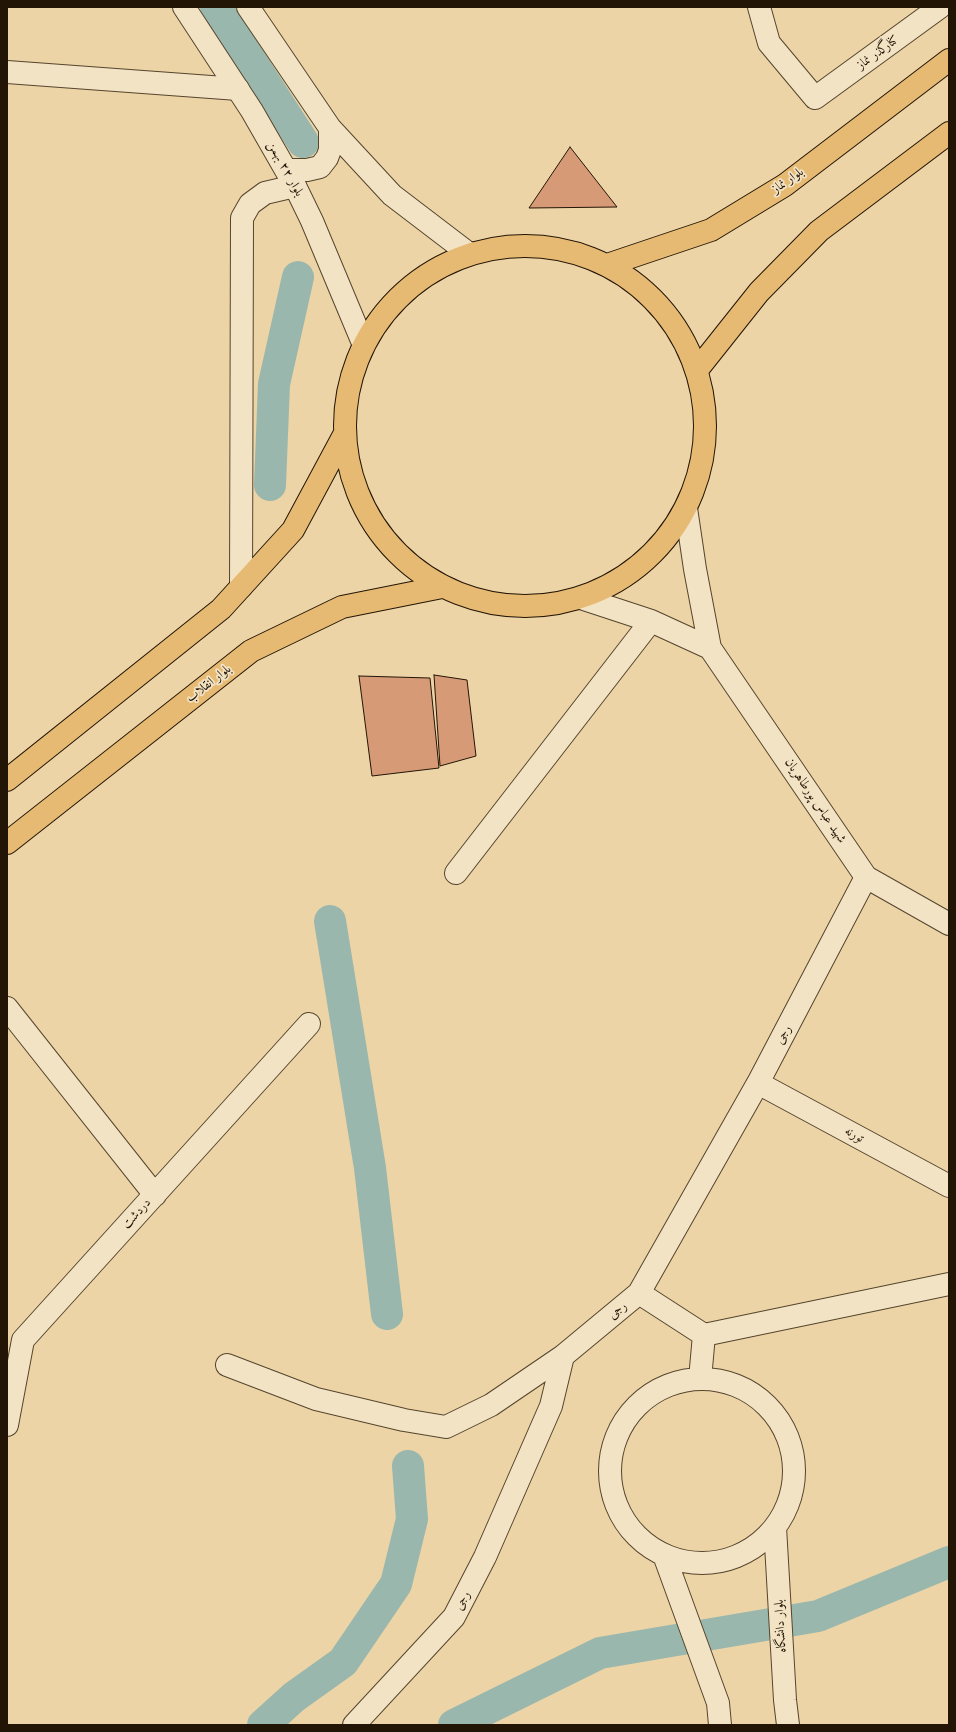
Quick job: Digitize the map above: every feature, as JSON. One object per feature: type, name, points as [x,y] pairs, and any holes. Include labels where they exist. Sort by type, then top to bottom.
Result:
[{"type":"main road","name":"بلوار نماز","points":[[607,265],[711,230],[785,185],[949,60]]},
{"type":"main road","points":[[697,370],[759,292],[819,231],[949,133]]},
{"type":"main road","points":[[515,245],[531,246],[562,249],[607,265],[646,292],[676,328],[697,370],[706,417],[702,464],[686,508],[660,547],[648,558],[623,578],[581,598],[534,607],[487,603],[442,587],[404,560],[373,524],[352,481],[344,435],[347,388],[363,344],[390,304],[426,274],[468,253],[515,245]]},
{"type":"main road","points":[[8,778],[221,609],[293,530],[344,435]]},
{"type":"main road","name":"بلوار انقلاب","points":[[7,843],[251,651],[342,607],[442,587]]},
{"type":"street","name":"بلوار ۲۲ بهمن","points":[[184,7],[238,89],[291,178],[312,221],[363,344]]},
{"type":"street","points":[[248,7],[330,128],[392,195],[468,253]]},
{"type":"street","name":"کنارگذر نماز","points":[[759,7],[768,43],[815,98],[940,7]]},
{"type":"street","points":[[7,72],[238,89]]},
{"type":"street","points":[[240,587],[242,218],[250,204],[266,193],[307,170],[320,166],[327,158],[330,150],[330,128]]},
{"type":"street","points":[[686,508],[695,569],[710,648]]},
{"type":"street","points":[[581,598],[651,620],[710,648]]},
{"type":"street","points":[[456,873],[651,620]]},
{"type":"street","name":"شهید عباس پورطاهریان","points":[[710,648],[866,877],[949,924]]},
{"type":"street","name":"رجی","points":[[354,1725],[454,1617],[485,1557],[551,1406],[563,1356],[639,1293],[758,1083],[866,877]]},
{"type":"street","points":[[7,1008],[155,1194]]},
{"type":"street","name":"دردشت","points":[[7,1425],[23,1340],[309,1024]]},
{"type":"street","name":"تورنه","points":[[758,1083],[949,1186]]},
{"type":"street","points":[[639,1293],[704,1335],[949,1284]]},
{"type":"street","points":[[700,1379],[704,1335]]},
{"type":"street","points":[[227,1365],[316,1399],[404,1420],[446,1427],[491,1405],[563,1356]]},
{"type":"street","points":[[700,1379],[720,1381],[740,1387],[758,1398],[773,1412],[784,1430],[791,1448],[794,1469],[792,1489],[786,1509],[775,1527],[761,1542],[744,1553],[725,1560],[704,1563],[684,1561],[664,1555],[647,1544],[632,1530],[620,1513],[613,1493],[610,1473],[612,1453],[618,1433],[628,1415],[643,1400],[660,1389],[679,1382],[700,1379]]},
{"type":"street","name":"بلوار دانشگاه","points":[[775,1527],[782,1658],[788,1725]]},
{"type":"street","points":[[664,1555],[718,1703],[720,1725]]},
{"type":"building","points":[[570,147],[617,207],[529,208]]},
{"type":"building","points":[[434,675],[467,680],[476,756],[440,766]]},
{"type":"building","points":[[359,676],[430,678],[439,768],[372,776]]},
{"type":"waterway","points":[[216,7],[303,142]]},
{"type":"waterway","points":[[270,485],[274,384],[298,277]]},
{"type":"waterway","points":[[330,921],[370,1168],[387,1314]]},
{"type":"waterway","points":[[263,1725],[294,1697],[343,1662],[396,1584],[412,1519],[408,1466]]},
{"type":"waterway","points":[[454,1725],[600,1653],[818,1616],[949,1562]]}]
